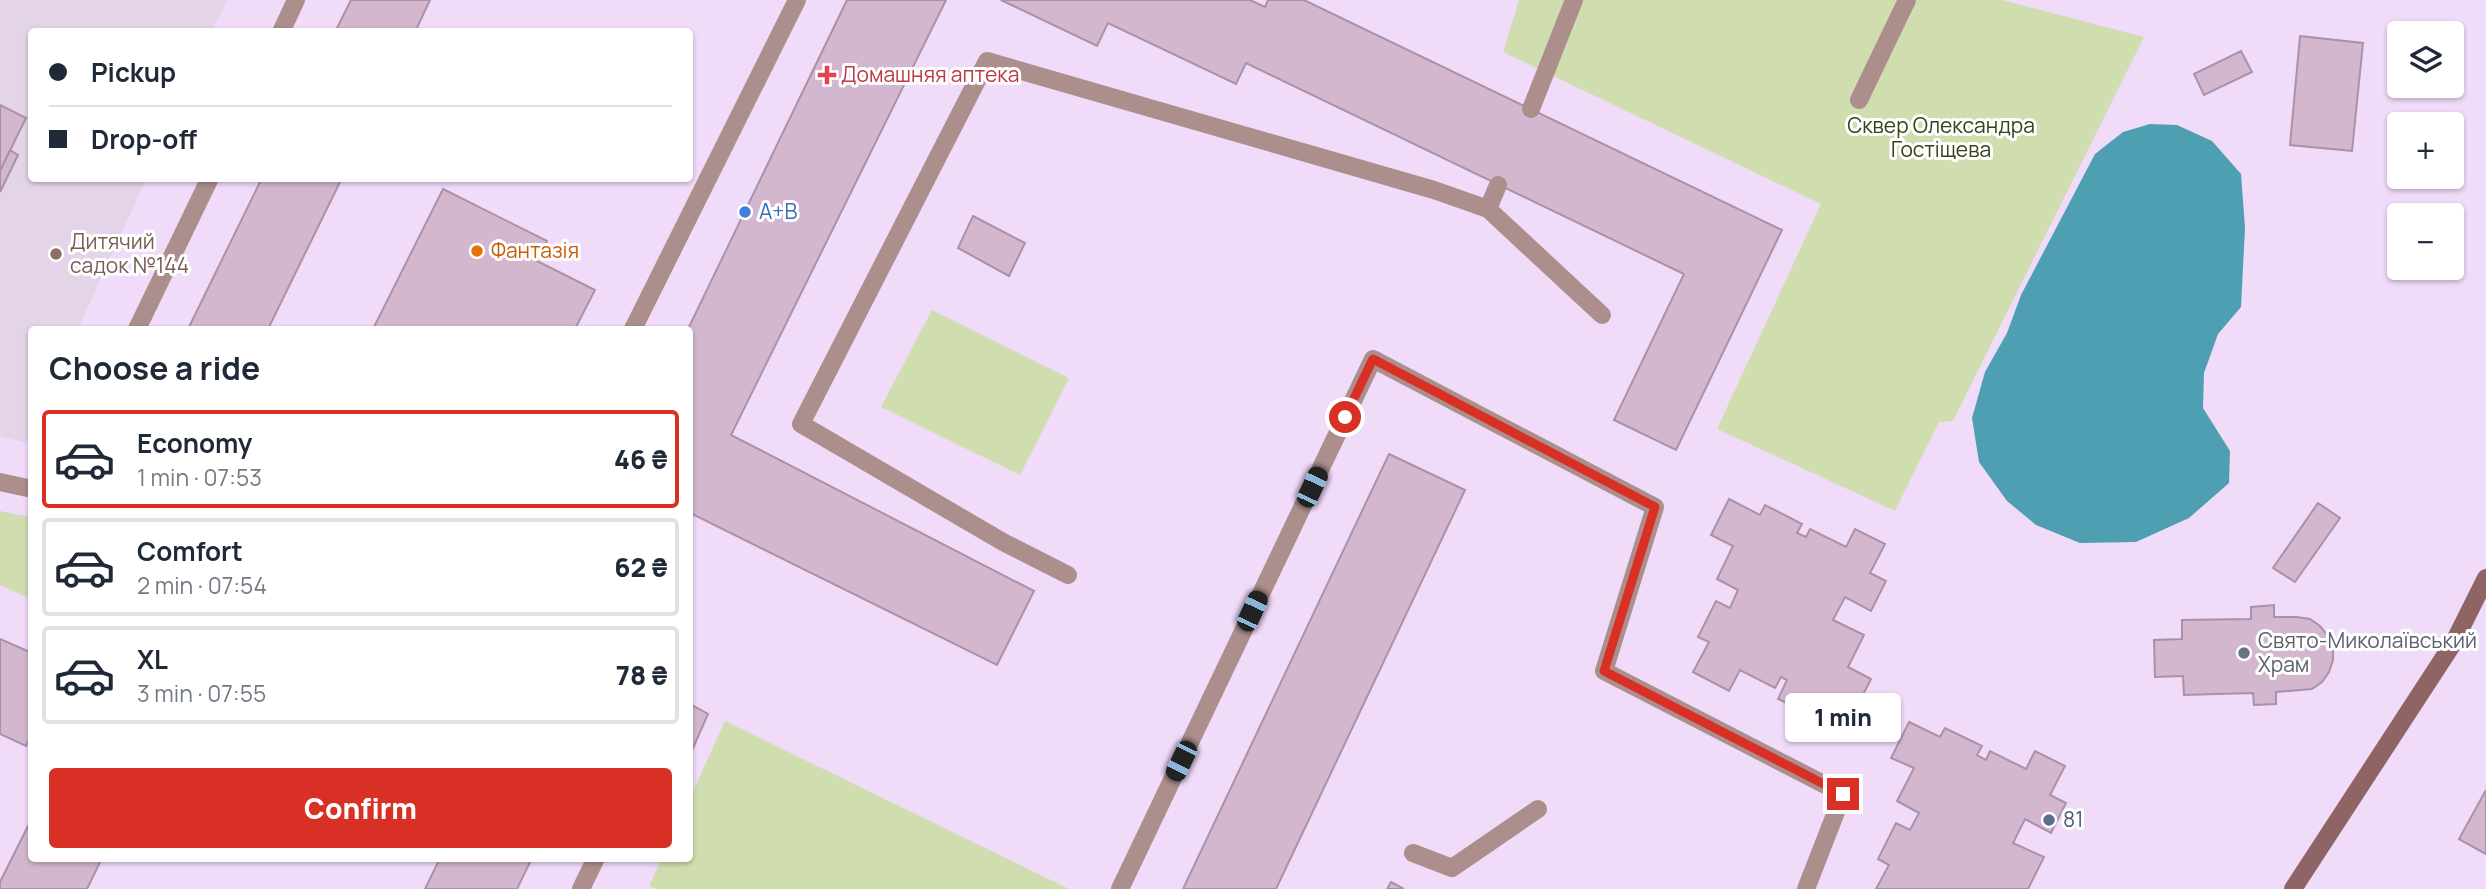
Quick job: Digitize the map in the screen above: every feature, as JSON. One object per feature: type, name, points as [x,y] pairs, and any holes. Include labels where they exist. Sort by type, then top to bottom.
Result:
[{"type":"street","points":[[283,28],[296,0]]},
{"type":"street","points":[[634,326],[797,0]]},
{"type":"street","points":[[1531,109],[1574,0]]},
{"type":"street","points":[[1859,100],[1907,0]]},
{"type":"street","points":[[1068,575],[1003,542],[802,424],[987,61],[1434,190],[1488,209],[1602,315]]},
{"type":"street","points":[[137,326],[207,182]]},
{"type":"street","points":[[1488,209],[1498,185]]},
{"type":"street","points":[[1120,889],[1373,359],[1655,507],[1604,671],[1843,794],[1806,889]]},
{"type":"street","points":[[0,482],[28,488]]},
{"type":"street","points":[[2292,889],[2454,642],[2486,578]]},
{"type":"street","points":[[1413,853],[1452,868],[1538,809]]},
{"type":"street","points":[[581,889],[594,862]]},
{"type":"shaded area","name":"Дитячий садок №144","points":[[0,0],[227,0],[213,28],[28,28],[28,182],[145,182],[79,326],[28,326],[28,439],[26,443],[0,436]]},
{"type":"green space","name":"Сквер Олександра Гостіщева","points":[[1519,0],[2002,0],[2144,37],[1953,421],[1939,422],[1895,511],[1717,429],[1821,204],[1503,52]]},
{"type":"green space","points":[[932,310],[1069,378],[1020,475],[881,407]]},
{"type":"green space","points":[[0,511],[28,516],[28,598],[0,585]]},
{"type":"green space","points":[[725,721],[1069,889],[656,889],[649,886],[660,862],[693,862],[693,791]]},
{"type":"water","points":[[2150,124],[2177,125],[2212,141],[2241,174],[2245,228],[2241,307],[2218,334],[2204,373],[2203,408],[2230,451],[2229,483],[2189,518],[2136,542],[2080,543],[2036,525],[2007,501],[1979,462],[1972,418],[1985,372],[2007,333],[2021,295],[2095,154],[2123,132]]},
{"type":"building","points":[[351,0],[430,0],[417,28],[337,28]]},
{"type":"building","points":[[847,0],[946,0],[731,435],[1034,591],[997,665],[693,514],[693,326],[689,326]]},
{"type":"building","points":[[1001,0],[1250,0],[1265,7],[1268,0],[1304,0],[1782,230],[1676,450],[1614,420],[1684,274],[1246,63],[1236,84],[1108,23],[1097,46]]},
{"type":"building","points":[[2300,36],[2363,43],[2352,151],[2290,145]]},
{"type":"building","points":[[2241,51],[2252,72],[2204,95],[2194,74]]},
{"type":"building","points":[[0,105],[26,118],[0,171]]},
{"type":"building","points":[[10,150],[18,155],[0,192],[0,171]]},
{"type":"building","points":[[260,182],[340,182],[269,326],[189,326]]},
{"type":"building","name":"Фантазія","points":[[443,189],[547,241],[537,261],[595,290],[577,326],[374,326]]},
{"type":"building","points":[[973,216],[1025,243],[1009,276],[958,248]]},
{"type":"building","points":[[1389,454],[1465,490],[1276,889],[1183,889]]},
{"type":"building","points":[[1729,499],[1760,515],[1765,505],[1802,524],[1797,533],[1806,537],[1810,529],[1846,547],[1855,529],[1885,544],[1870,573],[1886,581],[1871,611],[1845,597],[1833,620],[1864,635],[1848,667],[1871,679],[1853,715],[1824,701],[1815,717],[1778,699],[1787,680],[1781,677],[1775,688],[1740,670],[1729,691],[1693,672],[1709,642],[1698,637],[1716,601],[1730,608],[1738,590],[1717,579],[1733,546],[1711,535]]},
{"type":"building","points":[[2318,503],[2340,518],[2295,582],[2273,568]]},
{"type":"building","name":"Свято-Миколаївський Храм","points":[[2274,605],[2274,617],[2310,619],[2320,626],[2333,647],[2329,672],[2322,682],[2312,689],[2276,692],[2276,704],[2254,705],[2253,693],[2184,695],[2183,676],[2155,677],[2154,640],[2182,639],[2182,620],[2251,619],[2251,607]]},
{"type":"building","points":[[0,639],[28,651],[28,742],[26,746],[0,734]]},
{"type":"building","points":[[693,706],[708,714],[693,748]]},
{"type":"building","points":[[1909,722],[1940,737],[1945,728],[1982,746],[1977,755],[1986,760],[1990,751],[2026,769],[2035,751],[2065,766],[2050,795],[2066,803],[2051,833],[2025,819],[2013,843],[2044,857],[2028,889],[1876,889],[1889,865],[1878,859],[1896,823],[1910,830],[1919,813],[1897,801],[1914,768],[1891,758]]},
{"type":"building","points":[[2486,790],[2486,854],[2459,839]]},
{"type":"building","points":[[28,826],[28,862],[100,862],[87,889],[0,889],[0,882]]},
{"type":"building","points":[[438,862],[530,862],[517,889],[425,889]]},
{"type":"building","points":[[1391,882],[1404,889],[1387,889]]},
{"type":"place","name":"Домашняя аптека","points":[[827,75]]},
{"type":"place","name":"A+B","points":[[745,212]]},
{"type":"place","name":"Фантазія","points":[[477,251]]},
{"type":"place","name":"Дитячий садок №144","points":[[56,254]]},
{"type":"place","name":"Свято-Миколаївський Храм","points":[[2244,653]]},
{"type":"place","name":"81","points":[[2049,820]]},
{"type":"route","points":[[1345,417],[1373,359],[1655,507],[1604,671],[1843,794]]}]
